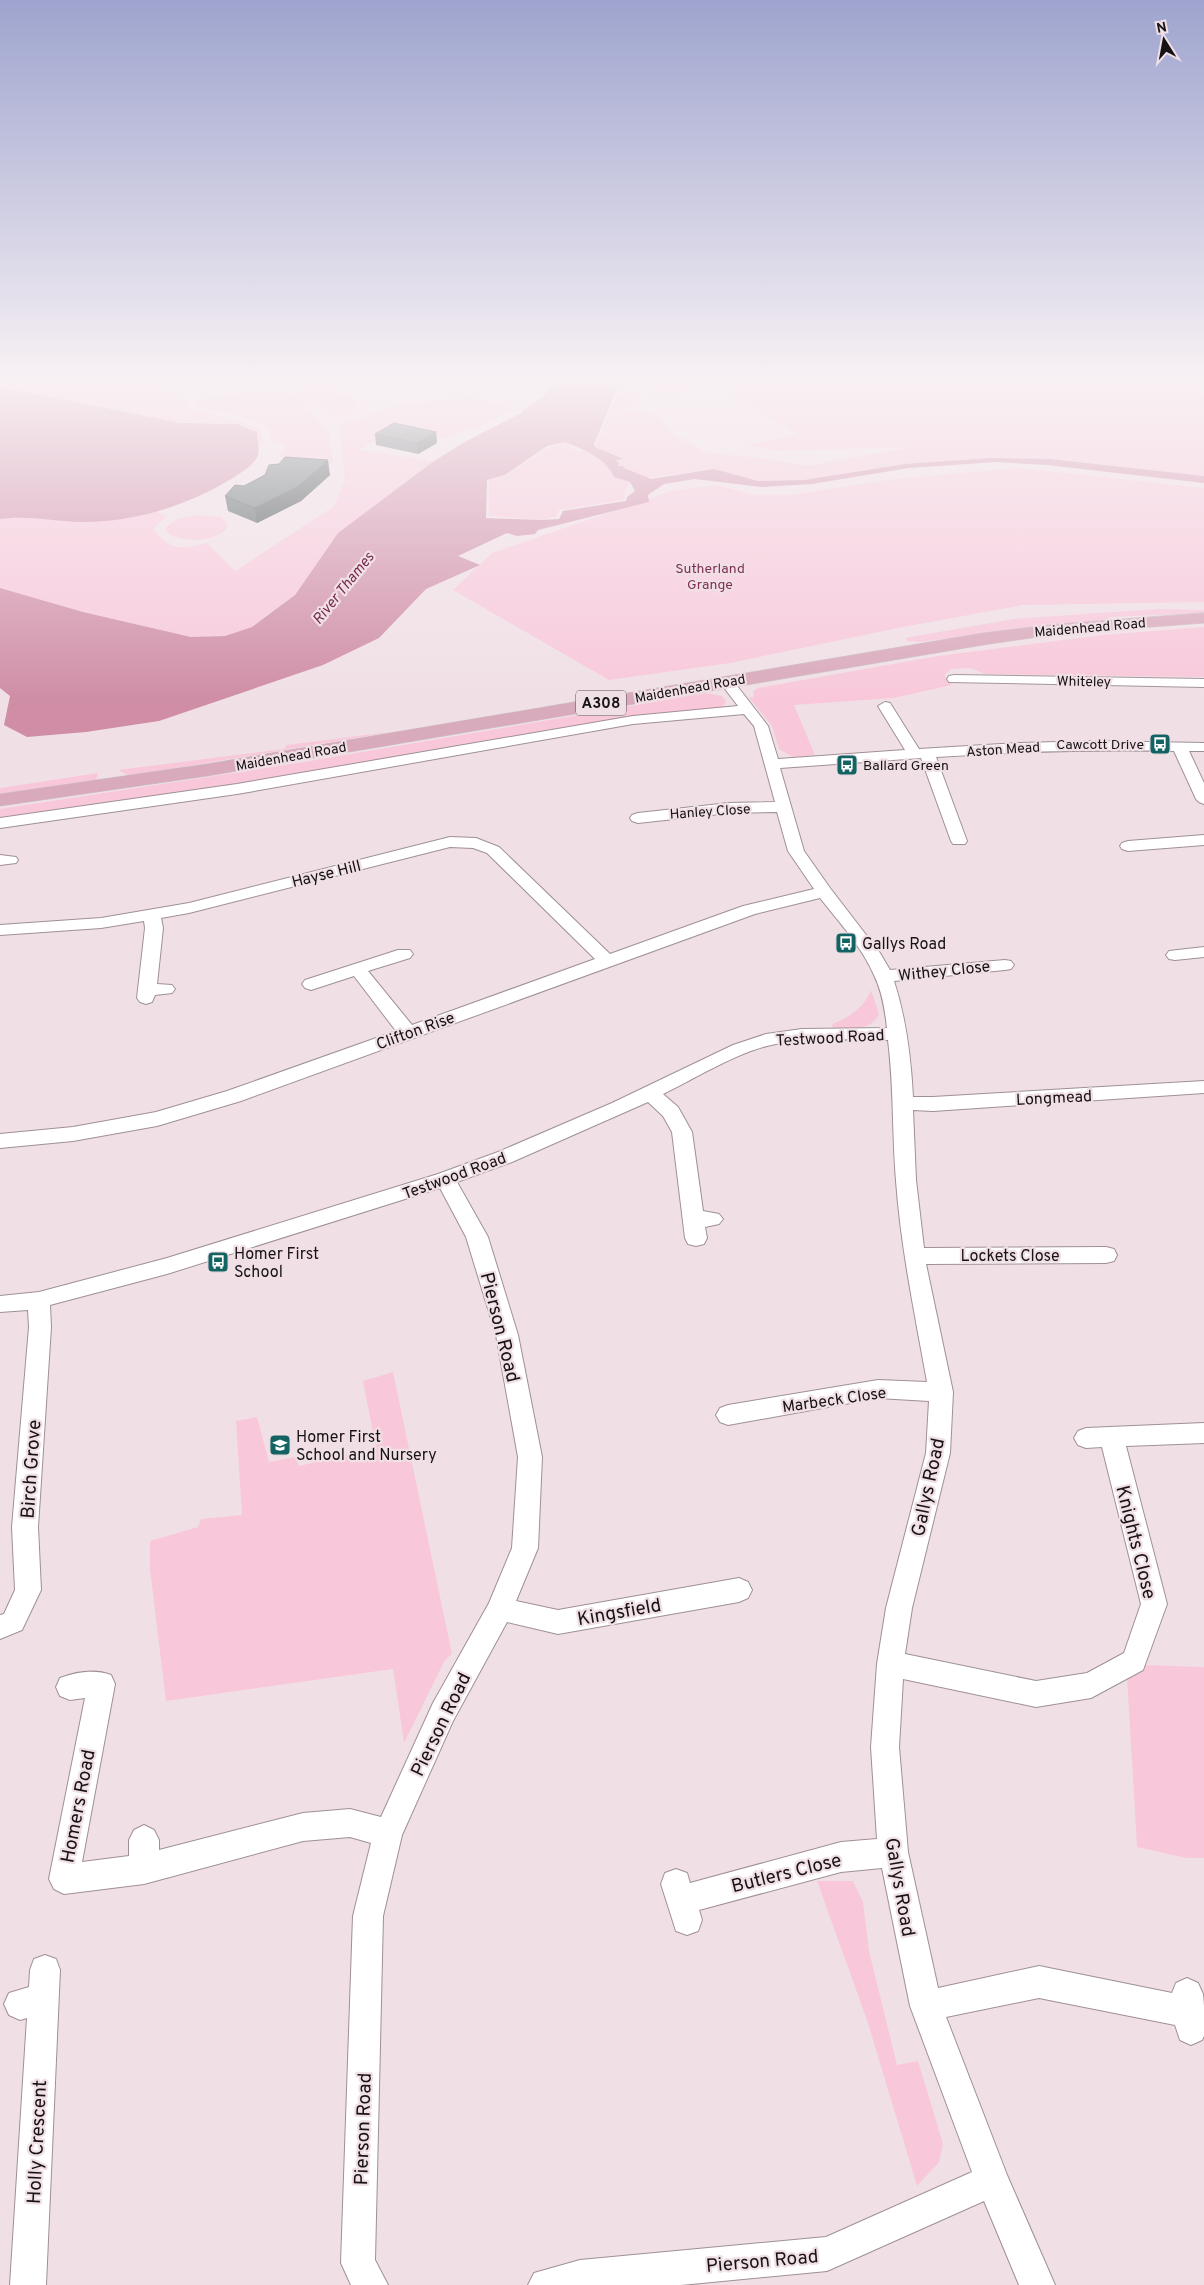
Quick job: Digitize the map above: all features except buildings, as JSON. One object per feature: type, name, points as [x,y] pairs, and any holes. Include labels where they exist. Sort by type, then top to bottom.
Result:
[{"type":"main road","name":"Maidenhead Road","points":[[0,800],[207,770],[726,682],[1030,633],[1132,622],[1204,618]]},
{"type":"street","name":"Whiteley","points":[[960,677],[1204,683]]},
{"type":"street","name":"Gallys Road","points":[[726,682],[761,726],[796,851],[824,892],[874,957],[884,976],[893,1005],[898,1034],[906,1180],[914,1256],[941,1392],[938,1453],[899,1608],[890,1664],[885,1747],[893,1852],[926,2006],[992,2180],[1037,2285]]},
{"type":"street","name":"Maidenhead Road","points":[[0,823],[237,789],[641,719],[747,709]]},
{"type":"street","points":[[885,713],[921,755],[959,841]]},
{"type":"street","name":"Aston Mead","points":[[773,764],[1020,747],[1095,745],[1204,747]]},
{"type":"street","points":[[1179,746],[1204,799]]},
{"type":"street","name":"Hanley Close","points":[[638,819],[729,808],[783,807]]},
{"type":"street","points":[[1128,845],[1204,840]]},
{"type":"street","name":"Hayse Hill","points":[[0,930],[102,923],[152,915],[188,908],[450,842],[476,843],[494,850],[608,961]]},
{"type":"street","name":"Clifton Rise","points":[[0,1140],[73,1134],[157,1119],[234,1096],[748,910],[824,892]]},
{"type":"street","points":[[152,915],[154,928],[146,994],[166,989]]},
{"type":"street","points":[[1175,954],[1204,952]]},
{"type":"street","points":[[310,984],[404,954]]},
{"type":"street","name":"Withey Close","points":[[884,976],[1005,965]]},
{"type":"street","points":[[358,970],[408,1033]]},
{"type":"street","name":"Testwood Road","points":[[0,1304],[38,1300],[167,1266],[445,1179],[505,1157],[740,1049],[773,1038],[802,1035],[898,1034]]},
{"type":"street","name":"Longmead","points":[[903,1103],[943,1103],[1204,1087]]},
{"type":"street","points":[[650,1092],[670,1112],[682,1132],[700,1226]]},
{"type":"street","name":"Pierson Road","points":[[370,2285],[358,2263],[368,1916],[388,1833],[443,1712],[500,1609],[524,1548],[530,1457],[506,1335],[477,1237],[445,1179]]},
{"type":"street","name":"Lockets Close","points":[[914,1256],[1106,1255]]},
{"type":"street","name":"Birch Grove","points":[[0,1627],[13,1622],[28,1590],[25,1527],[40,1327],[38,1300]]},
{"type":"street","name":"Marbeck Close","points":[[728,1415],[878,1390],[941,1392]]},
{"type":"street","name":"Knights Close","points":[[890,1664],[1036,1694],[1090,1685],[1134,1661],[1154,1604],[1098,1437],[1204,1433]]},
{"type":"street","name":"Kingsfield","points":[[500,1609],[558,1622],[739,1591]]},
{"type":"street","name":"Homers Road","points":[[70,1687],[101,1684],[64,1879],[144,1869],[303,1827],[350,1823],[388,1833]]},
{"type":"street","points":[[144,1840],[144,1869]]},
{"type":"street","name":"Butlers Close","points":[[681,1901],[841,1857],[893,1852]]},
{"type":"street","points":[[926,2006],[1039,1982],[1189,2012]]},
{"type":"street","name":"Holly Crescent","points":[[28,2285],[37,1991]]},
{"type":"street","name":"Pierson Road","points":[[546,2285],[580,2277],[827,2254],[992,2180]]},
{"type":"green space","points":[[341,489],[397,489],[338,533],[295,595],[252,627],[225,636],[191,637],[83,612],[0,588],[0,519],[3,518],[50,518],[80,522],[101,521],[157,511],[167,517],[157,524],[154,530],[166,542],[177,547],[190,547],[207,543],[235,571],[333,507]]},
{"type":"green space","points":[[489,489],[626,489],[623,500],[559,510],[556,517],[540,520],[489,516]]},
{"type":"green space","name":"Sutherland Grange","points":[[689,489],[730,489],[755,495],[789,495],[831,489],[1204,489],[1204,602],[1023,605],[903,627],[730,663],[609,680],[453,590],[492,553],[671,491]]},
{"type":"green space","points":[[197,515],[221,517],[228,525],[224,531],[217,535],[199,540],[180,538],[166,531],[166,527],[177,519]]},
{"type":"green space","points":[[1157,609],[1204,610],[1204,613],[1109,617],[1110,619],[920,642],[907,641],[905,638],[1014,619]]},
{"type":"green space","points":[[1204,627],[1204,677],[985,674],[970,668],[951,669],[944,675],[952,685],[893,698],[794,705],[815,755],[793,757],[779,749],[772,726],[749,698],[754,697],[753,691],[758,688],[938,656],[1103,635]]},
{"type":"green space","points":[[706,693],[722,696],[726,702],[720,710],[645,714],[313,773],[0,820],[0,809],[298,763]]},
{"type":"green space","points":[[397,731],[129,776],[118,770],[284,749],[287,745]]},
{"type":"green space","points":[[98,773],[96,781],[0,794],[0,788]]},
{"type":"green space","points":[[871,990],[879,1014],[871,1024],[859,1028],[833,1028],[832,1024],[844,1019],[860,1007]]},
{"type":"green space","points":[[393,1372],[452,1654],[445,1660],[404,1743],[393,1669],[166,1701],[150,1570],[150,1541],[198,1527],[201,1519],[242,1515],[236,1421],[257,1417],[269,1462],[295,1457],[299,1466],[376,1448],[363,1381]]},
{"type":"green space","points":[[1142,1665],[1204,1667],[1204,1858],[1186,1858],[1137,1847],[1127,1677]]},
{"type":"green space","points":[[817,1881],[853,1881],[863,1902],[869,1951],[897,2065],[918,2061],[943,2144],[939,2162],[917,2186],[868,2023]]},
{"type":"water","points":[[0,489],[215,489],[179,504],[140,516],[100,522],[30,518],[0,519]]},
{"type":"water","name":"River Thames","points":[[397,489],[487,489],[486,518],[540,520],[559,519],[563,511],[626,501],[627,497],[635,491],[634,489],[657,489],[648,495],[649,502],[538,530],[535,534],[517,536],[507,533],[458,556],[480,565],[426,589],[379,638],[323,665],[159,721],[86,732],[27,737],[4,725],[10,696],[0,688],[0,588],[83,612],[191,637],[225,636],[252,627],[295,595],[338,533]]},
{"type":"place","name":"Cawcott Drive","points":[[1160,744]]},
{"type":"place","name":"Ballard Green","points":[[847,765]]},
{"type":"place","name":"Gallys Road","points":[[846,943]]},
{"type":"place","name":"Homer First School","points":[[218,1262]]},
{"type":"place","name":"Homer First School and Nursery","points":[[280,1445]]}]
